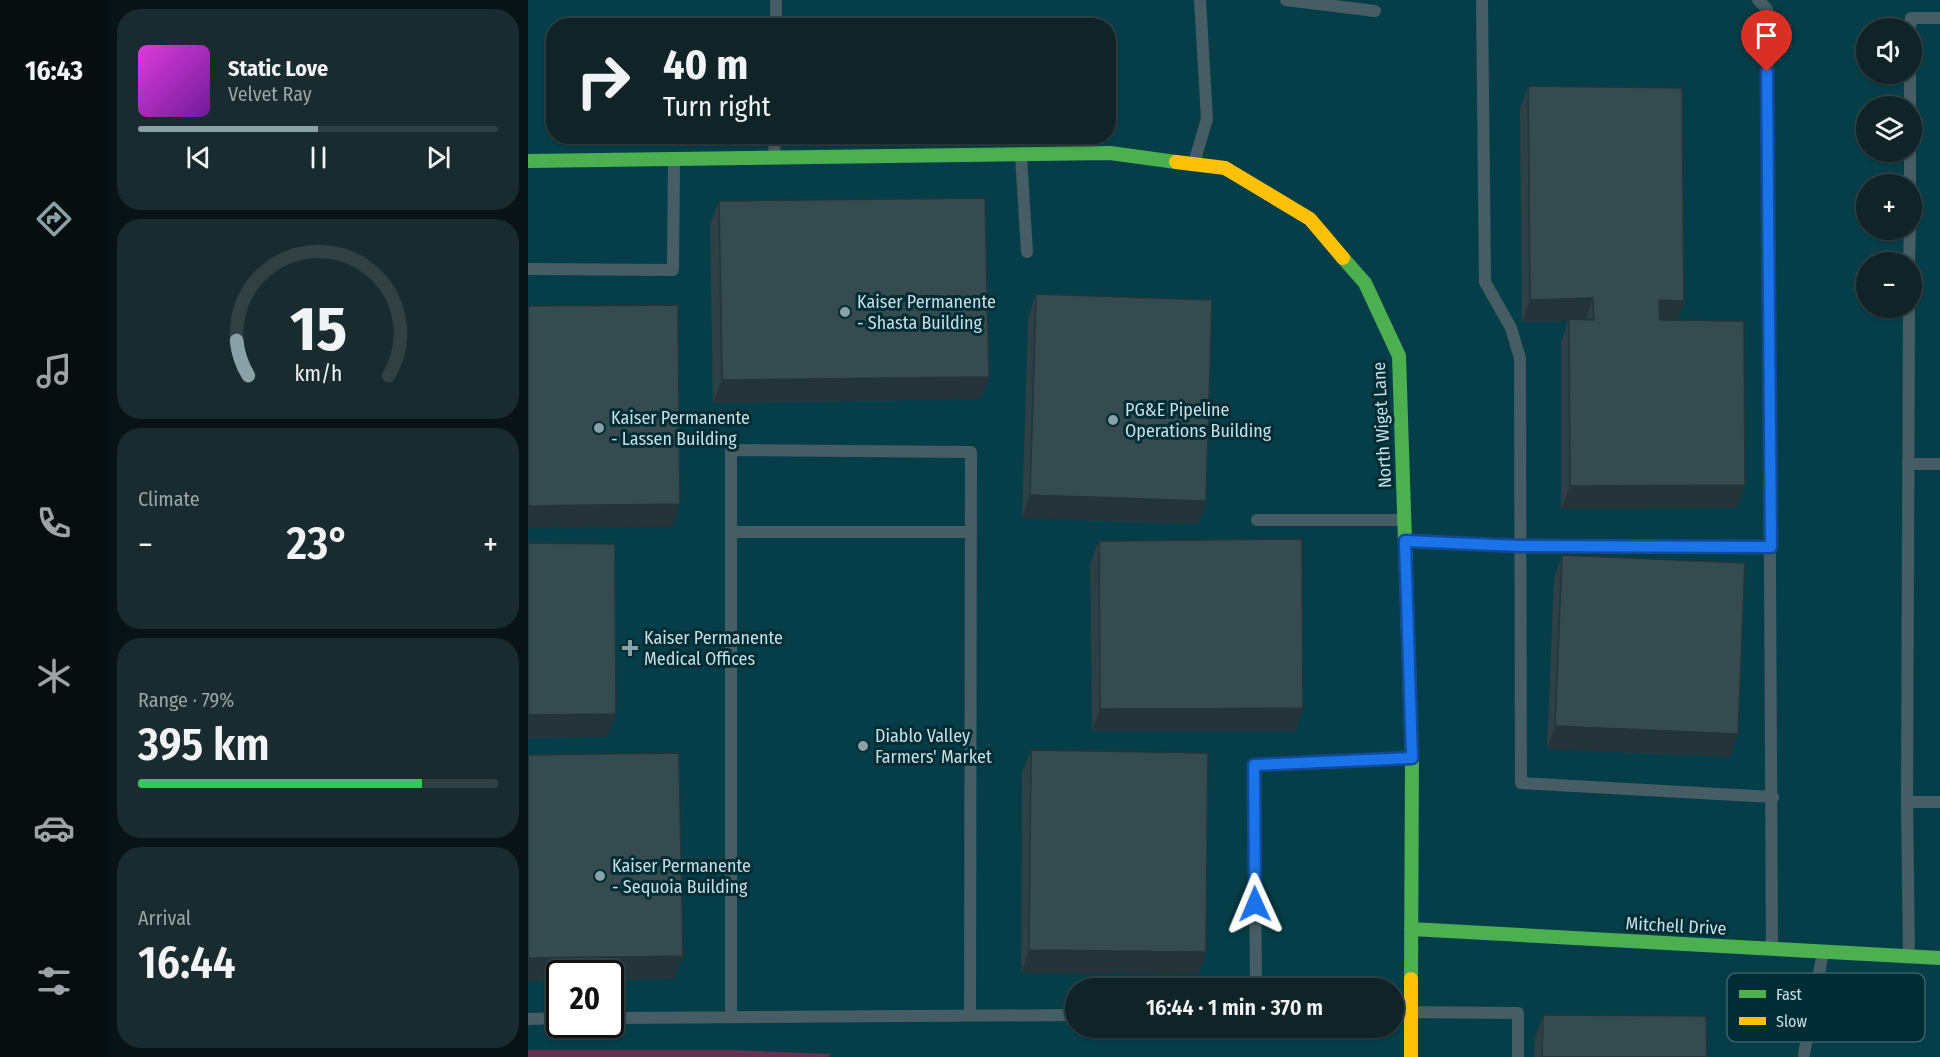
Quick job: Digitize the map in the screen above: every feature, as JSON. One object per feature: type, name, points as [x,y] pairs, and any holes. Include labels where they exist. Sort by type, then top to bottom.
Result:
[{"type":"street","name":"North Wiget Lane","points":[[528,161],[1110,153],[1225,168],[1310,219],[1365,283],[1399,356],[1412,758],[1411,1057]]},
{"type":"street","name":"Mitchell Drive","points":[[1411,929],[1940,958]]},
{"type":"lane","points":[[776,0],[776,18]]},
{"type":"lane","points":[[1194,164],[1207,118],[1200,0]]},
{"type":"lane","points":[[1286,0],[1374,11]]},
{"type":"lane","points":[[1482,0],[1485,282],[1511,328],[1520,358],[1521,783],[1773,797]]},
{"type":"lane","points":[[1758,0],[1767,9],[1773,797],[1772,950]]},
{"type":"lane","points":[[1922,18],[1940,18]]},
{"type":"lane","points":[[774,144],[774,158]]},
{"type":"lane","points":[[1021,154],[1027,252]]},
{"type":"lane","points":[[528,269],[674,270],[674,159]]},
{"type":"lane","points":[[1909,318],[1907,802],[1909,957]]},
{"type":"lane","points":[[731,1017],[732,450],[971,452],[970,1015]]},
{"type":"lane","points":[[1908,464],[1940,464]]},
{"type":"lane","points":[[1257,520],[1404,520]]},
{"type":"lane","points":[[732,531],[971,532]]},
{"type":"lane","points":[[1405,541],[1520,546],[1771,547]]},
{"type":"lane","points":[[1256,978],[1254,765],[1412,758]]},
{"type":"lane","points":[[1907,802],[1940,802]]},
{"type":"lane","points":[[1819,973],[1823,952]]},
{"type":"lane","points":[[1404,1011],[1518,1013],[1518,1057]]},
{"type":"lane","points":[[624,1018],[1065,1015]]},
{"type":"lane","points":[[528,1019],[546,1018]]},
{"type":"lane","points":[[1804,1054],[1806,1042]]},
{"type":"shaded area","points":[[528,0],[1940,0],[1940,1057],[528,1057]]},
{"type":"shaded area","points":[[528,1050],[734,1050],[831,1054],[828,1057],[528,1057]]},
{"type":"building","points":[[1528,86],[1682,88],[1684,301],[1659,300],[1660,320],[1744,321],[1745,485],[1570,486],[1569,319],[1594,320],[1593,298],[1530,300]]},
{"type":"building","name":"Kaiser Permanente - Shasta Building","points":[[985,198],[989,377],[722,380],[719,201]]},
{"type":"building","name":"PG&E Pipeline Operations Building","points":[[1036,294],[1212,300],[1206,501],[1030,495]]},
{"type":"building","name":"Kaiser Permanente - Lassen Building","points":[[678,305],[680,504],[528,506],[528,306]]},
{"type":"building","points":[[1302,539],[1303,708],[1100,709],[1099,541]]},
{"type":"building","points":[[528,543],[615,544],[616,714],[528,715]]},
{"type":"building","points":[[1562,555],[1745,563],[1738,734],[1555,726]]},
{"type":"building","points":[[1031,750],[1208,753],[1206,952],[1029,950]]},
{"type":"building","name":"Kaiser Permanente - Sequoia Building","points":[[679,753],[683,956],[528,958],[528,755]]},
{"type":"building","points":[[1543,1015],[1706,1016],[1707,1057],[1542,1057]]},
{"type":"traffic: fast","points":[[528,161],[1110,153],[1176,162]]},
{"type":"traffic: fast","points":[[1343,258],[1365,283],[1399,356],[1412,758],[1411,979]]},
{"type":"traffic: fast","points":[[1411,929],[1940,958]]},
{"type":"traffic: slow","points":[[1176,162],[1225,168],[1310,219],[1343,258]]},
{"type":"traffic: slow","points":[[1411,979],[1411,1057]]},
{"type":"place","name":"Kaiser Permanente - Shasta Building","points":[[845,312]]},
{"type":"place","name":"PG&E Pipeline Operations Building","points":[[1113,420]]},
{"type":"place","name":"Kaiser Permanente - Lassen Building","points":[[599,428]]},
{"type":"place","name":"Kaiser Permanente Medical Offices","points":[[630,648]]},
{"type":"place","name":"Diablo Valley Farmers' Market","points":[[863,746]]},
{"type":"place","name":"Kaiser Permanente - Sequoia Building","points":[[600,876]]},
{"type":"route","points":[[1255,904],[1254,765],[1412,758],[1405,541],[1520,546],[1771,547],[1767,72]]}]
